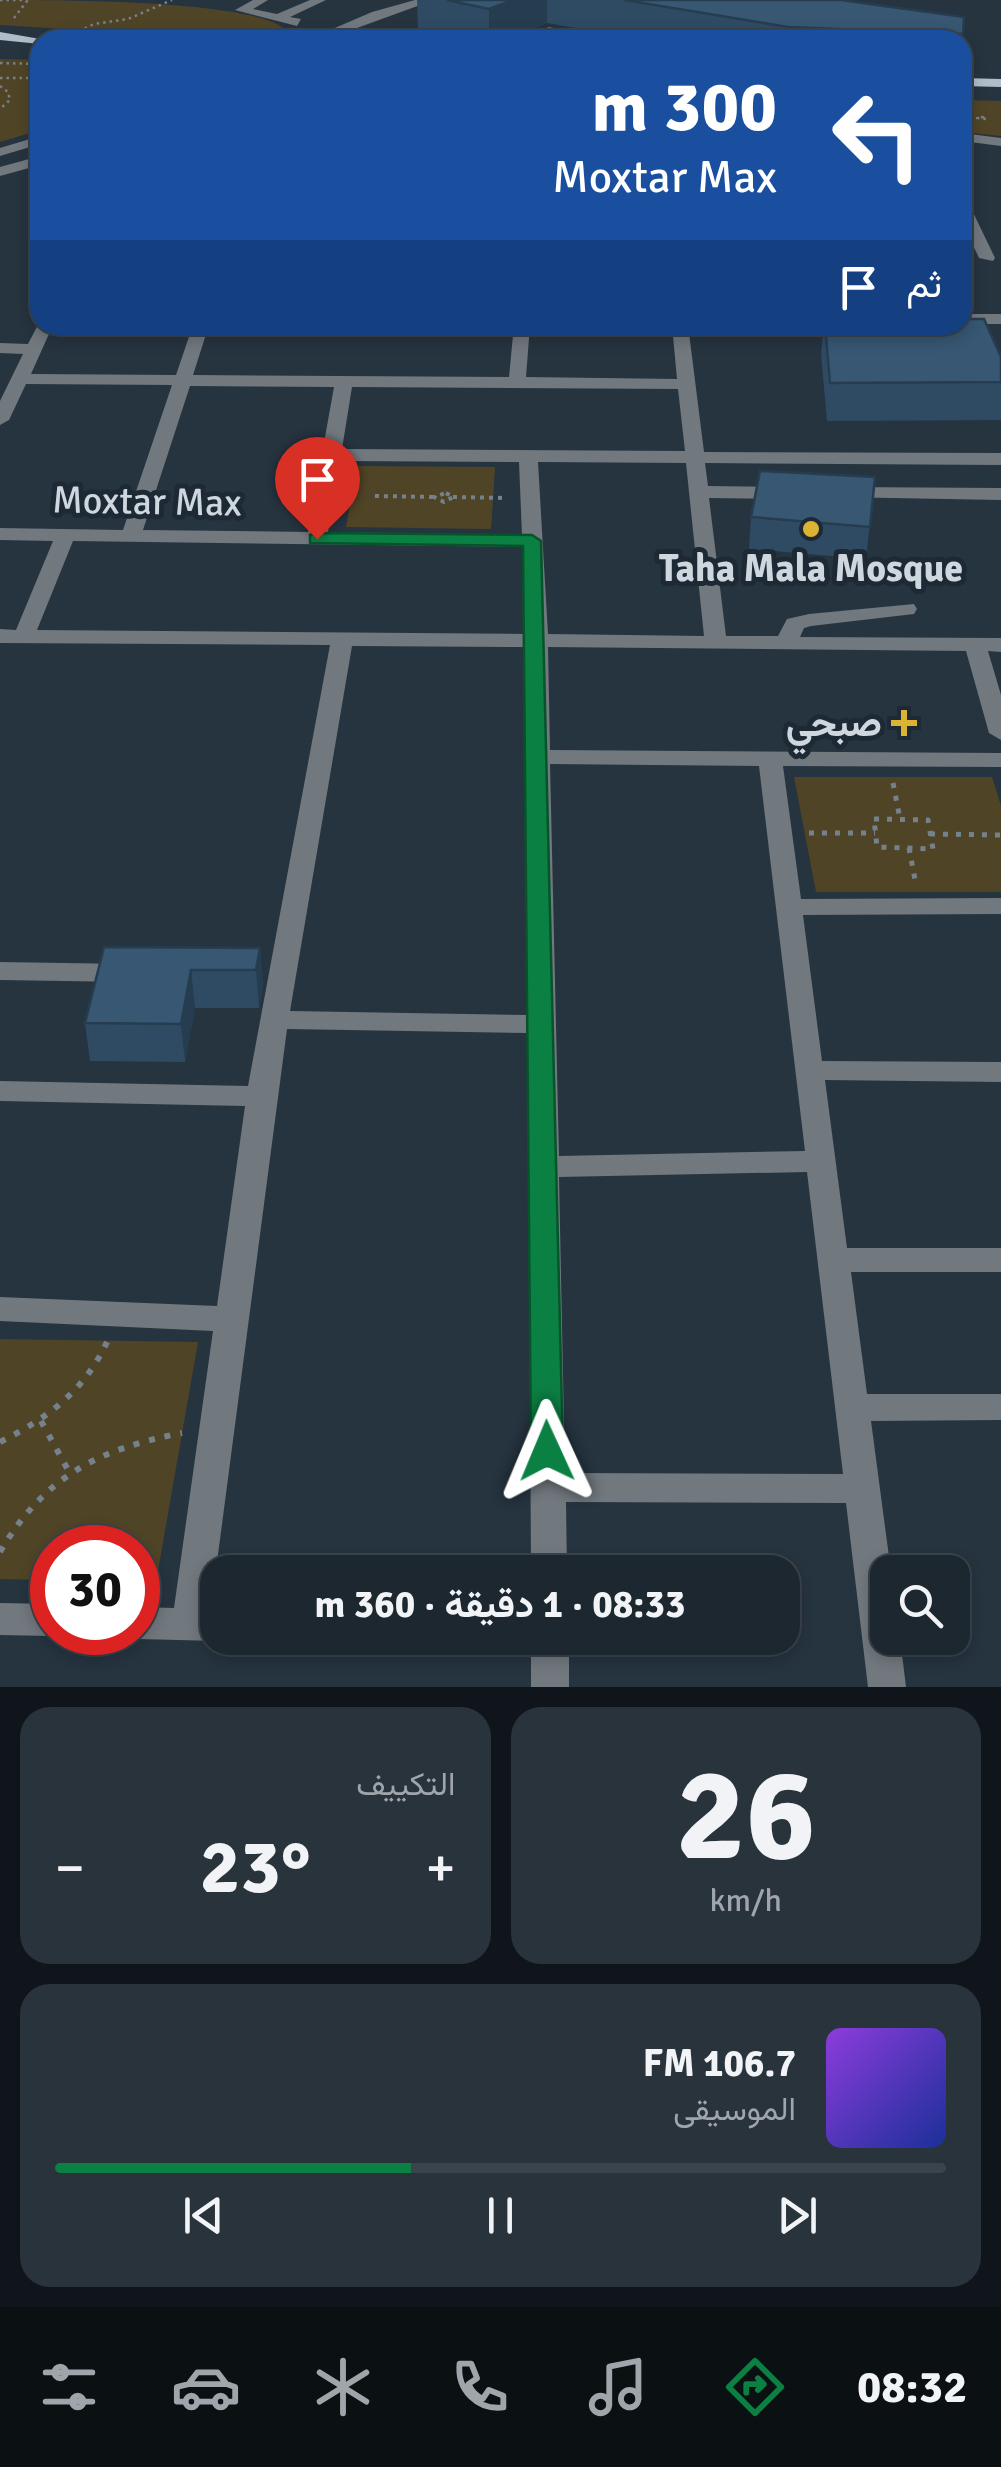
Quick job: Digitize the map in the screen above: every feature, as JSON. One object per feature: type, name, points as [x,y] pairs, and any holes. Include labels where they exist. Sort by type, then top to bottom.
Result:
[{"type":"main road","points":[[2,34],[30,39]]},
{"type":"main road","points":[[972,82],[1001,83]]},
{"type":"main road","points":[[972,96],[1001,97]]},
{"type":"street","points":[[262,0],[241,10],[297,22]]},
{"type":"street","points":[[278,18],[320,0],[338,3]]},
{"type":"street","points":[[338,30],[428,0]]},
{"type":"street","points":[[972,138],[1001,142]]},
{"type":"street","points":[[0,152],[30,143]]},
{"type":"street","points":[[0,172],[30,163]]},
{"type":"street","points":[[972,221],[994,259]]},
{"type":"street","points":[[972,319],[1001,319]]},
{"type":"street","points":[[0,420],[40,335]]},
{"type":"street","points":[[131,536],[198,335]]},
{"type":"street","points":[[517,382],[521,335]]},
{"type":"street","points":[[681,335],[716,642]]},
{"type":"street","points":[[0,348],[34,349]]},
{"type":"street","points":[[19,379],[687,384]]},
{"type":"street","points":[[317,539],[344,381]]},
{"type":"street","points":[[332,454],[1001,459]]},
{"type":"street","points":[[528,456],[537,640],[549,1555]]},
{"type":"street","points":[[698,492],[1001,494]]},
{"type":"street","name":"Moxtar Max","points":[[0,534],[532,541]]},
{"type":"street","points":[[24,636],[65,536]]},
{"type":"street","points":[[786,642],[796,624],[808,620],[906,610]]},
{"type":"street","points":[[0,636],[1001,645]]},
{"type":"street","points":[[210,1555],[229,1319],[274,1020],[273,974],[342,639]]},
{"type":"street","points":[[974,645],[1001,733]]},
{"type":"street","points":[[538,757],[1001,760]]},
{"type":"street","points":[[770,757],[791,907],[806,1070],[887,1687]]},
{"type":"street","points":[[791,907],[1001,906]]},
{"type":"street","points":[[0,971],[151,973]]},
{"type":"street","points":[[274,1020],[542,1024]]},
{"type":"street","points":[[806,1070],[1001,1072]]},
{"type":"street","points":[[0,1091],[261,1096]]},
{"type":"street","points":[[543,1167],[819,1161]]},
{"type":"street","points":[[833,1260],[1001,1260]]},
{"type":"street","points":[[0,1310],[229,1319]]},
{"type":"street","points":[[852,1408],[1001,1407]]},
{"type":"street","points":[[548,1487],[862,1489]]},
{"type":"street","points":[[0,1619],[30,1620]]},
{"type":"street","points":[[160,1623],[200,1624]]},
{"type":"street","points":[[550,1655],[550,1687]]},
{"type":"path","points":[[0,0],[27,1],[2,34]]},
{"type":"path","points":[[77,30],[128,19],[172,0]]},
{"type":"path","points":[[0,62],[30,60]]},
{"type":"path","points":[[0,78],[30,78]]},
{"type":"path","points":[[0,86],[8,92],[10,100],[0,109]]},
{"type":"path","points":[[376,496],[434,497],[444,502],[453,497],[530,499]]},
{"type":"path","points":[[892,777],[900,819]]},
{"type":"path","points":[[874,818],[900,819],[928,820],[933,849],[878,848],[874,818]]},
{"type":"path","points":[[780,833],[875,833]]},
{"type":"path","points":[[930,834],[1001,836]]},
{"type":"path","points":[[909,848],[917,892]]},
{"type":"path","points":[[0,1442],[41,1421],[80,1391],[98,1366],[116,1314]]},
{"type":"path","points":[[41,1421],[68,1470]]},
{"type":"path","points":[[0,1552],[22,1515],[68,1470],[112,1450],[182,1434]]},
{"type":"shaded area","points":[[0,0],[104,1],[231,12],[283,28],[79,30],[0,25]]},
{"type":"shaded area","points":[[0,59],[30,60],[30,133],[0,142]]},
{"type":"shaded area","points":[[972,100],[1001,101],[1001,136],[972,133]]},
{"type":"shaded area","points":[[357,466],[495,467],[491,529],[346,527]]},
{"type":"shaded area","points":[[794,777],[992,777],[1001,806],[1001,892],[816,892]]},
{"type":"shaded area","points":[[0,1339],[198,1342],[160,1559],[160,1525],[30,1525],[30,1580],[0,1579]]},
{"type":"building","points":[[447,0],[513,0],[489,9]]},
{"type":"building","points":[[624,0],[841,0],[964,17],[963,30],[788,27]]},
{"type":"building","points":[[972,319],[984,319],[1001,357],[1001,382],[830,383],[826,335],[972,335]]},
{"type":"building","points":[[760,471],[875,477],[870,527],[751,517]]},
{"type":"building","points":[[104,947],[260,948],[256,970],[191,970],[181,1024],[85,1023]]},
{"type":"place","name":"Taha Mala Mosque","points":[[811,529]]},
{"type":"place","name":"صبحي","points":[[904,723]]},
{"type":"route","points":[[317,539],[532,541],[537,640],[547,1451]]}]
